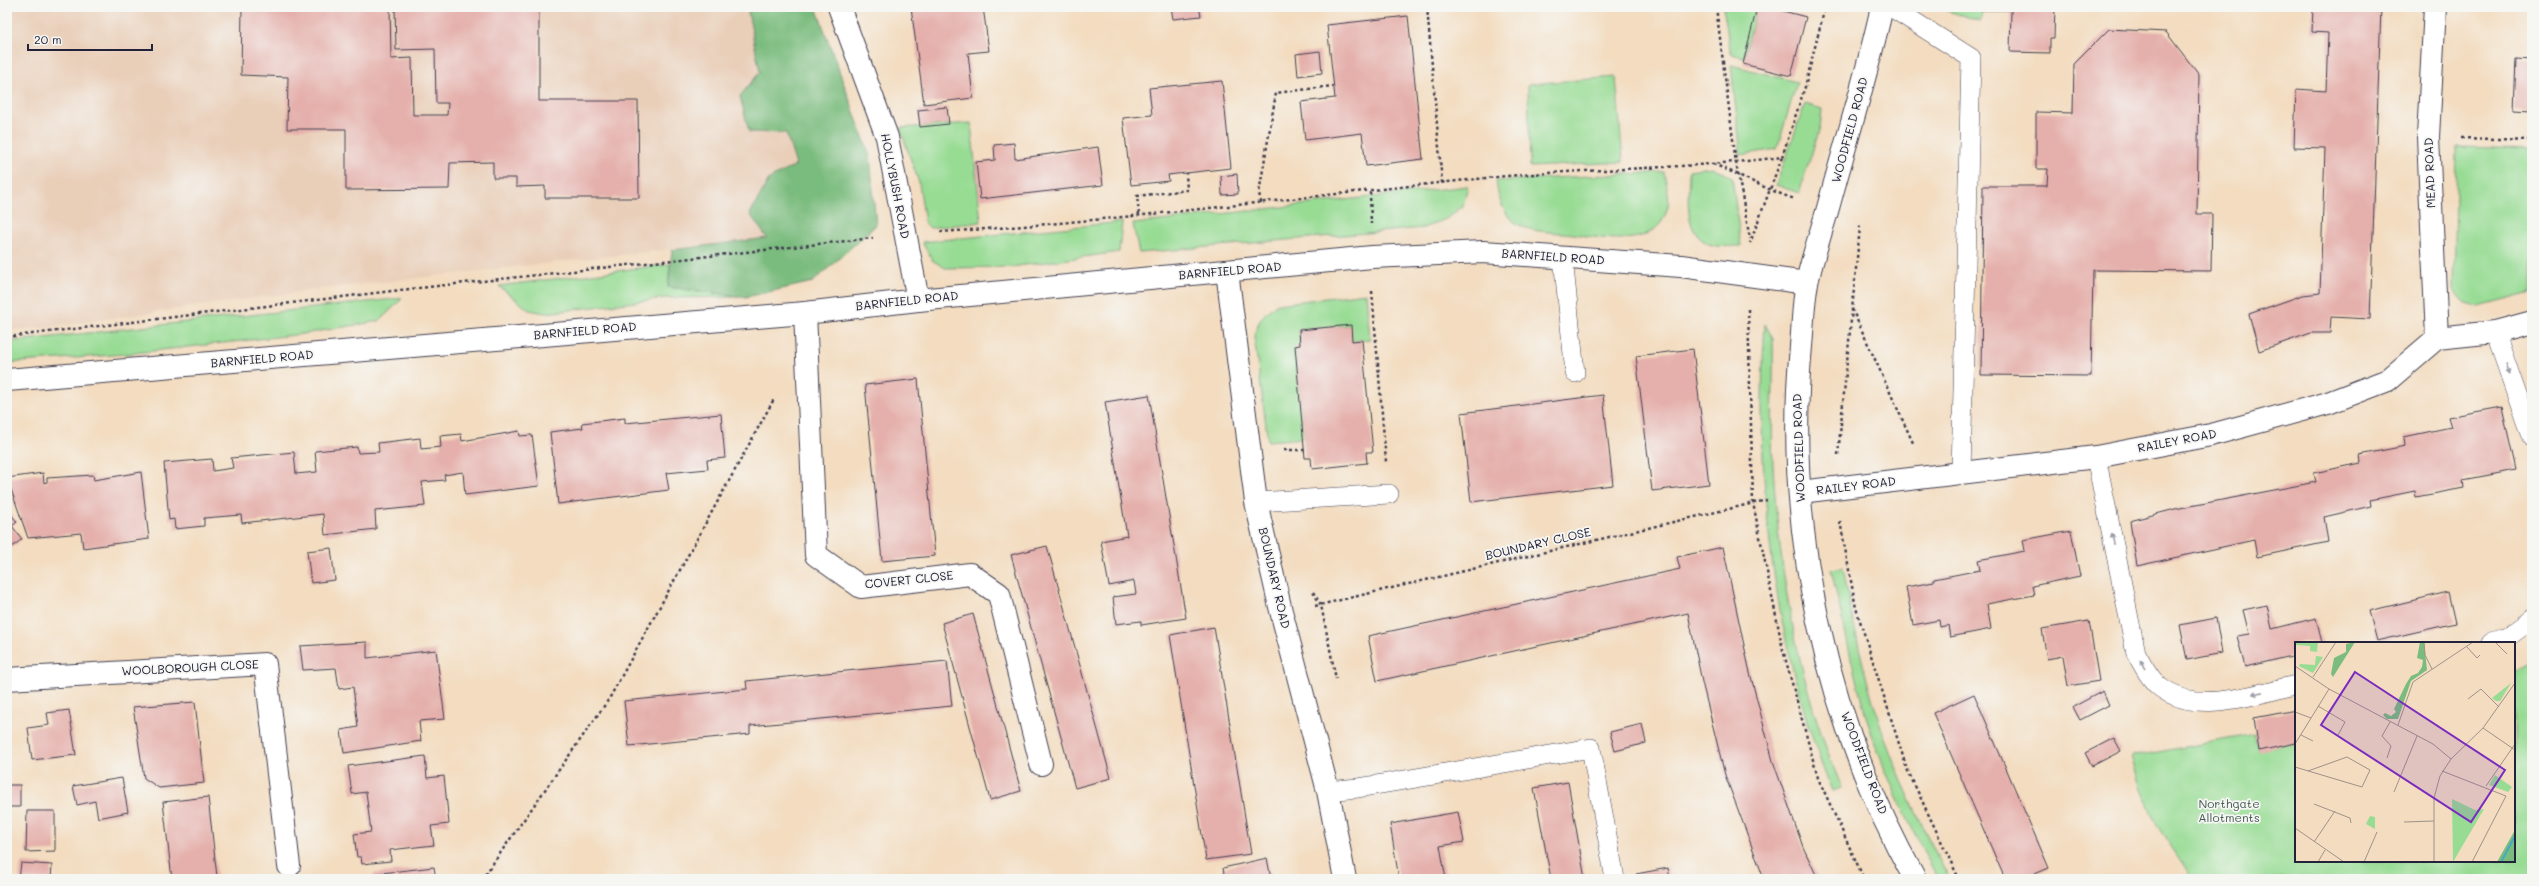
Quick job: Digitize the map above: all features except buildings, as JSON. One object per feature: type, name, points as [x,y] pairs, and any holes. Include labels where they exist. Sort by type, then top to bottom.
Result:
[{"type":"street","name":"HOLLYBUSH ROAD","points":[[839,7],[887,137],[904,235],[918,300]]},
{"type":"street","name":"WOODFIELD ROAD","points":[[1882,7],[1807,284],[1796,402],[1800,492],[1808,571],[1828,664],[1856,750],[1887,824],[1915,879]]},
{"type":"street","name":"MEAD ROAD","points":[[2435,7],[2428,137],[2437,338]]},
{"type":"street","name":"BARNFIELD ROAD","points":[[7,380],[805,312],[1372,257],[1483,252],[1681,266],[1807,284]]},
{"type":"street","name":"BOUNDARY ROAD","points":[[1227,272],[1256,502],[1280,611],[1328,791],[1345,879]]},
{"type":"street","name":"COVERT CLOSE","points":[[805,312],[816,555],[861,587],[970,574],[999,594],[1041,764]]},
{"type":"street","points":[[2437,338],[2494,332],[2532,322]]},
{"type":"street","name":"RAILEY ROAD","points":[[1800,492],[2096,457],[2211,435],[2328,403],[2388,380],[2437,338]]},
{"type":"street","name":"WOOLBOROUGH CLOSE","points":[[7,679],[265,664],[289,866]]},
{"type":"lane","points":[[1892,7],[1971,58],[1962,473]]},
{"type":"lane","points":[[1563,258],[1575,373]]},
{"type":"lane","points":[[2494,332],[2532,438]]},
{"type":"lane","points":[[2096,457],[2136,653],[2148,673],[2161,688],[2184,698],[2204,702],[2295,685]]},
{"type":"lane","points":[[1256,502],[1389,494]]},
{"type":"lane","points":[[2494,642],[2505,638],[2532,619]]},
{"type":"lane","points":[[1328,791],[1358,788],[1591,748],[1615,879]]},
{"type":"path","points":[[1427,7],[1442,183]]},
{"type":"path","points":[[1716,7],[1736,163],[1751,239],[1748,275]]},
{"type":"path","points":[[1751,239],[1782,157],[1805,87],[1825,7]]},
{"type":"path","points":[[1261,203],[1260,193],[1276,93],[1333,86]]},
{"type":"path","points":[[2428,137],[2532,140]]},
{"type":"path","points":[[7,337],[400,290],[904,235],[1261,203],[1478,179],[1736,163],[1782,157]]},
{"type":"path","points":[[1139,214],[1137,196],[1187,190],[1186,173]]},
{"type":"path","points":[[1370,192],[1372,292],[1389,494]]},
{"type":"path","points":[[1852,309],[1929,477]]},
{"type":"path","points":[[482,879],[609,699],[777,394]]},
{"type":"path","name":"BOUNDARY CLOSE","points":[[1280,611],[1321,605],[1800,492]]},
{"type":"shaded area","points":[[7,7],[784,7],[850,200],[768,238],[313,290],[42,328],[7,330]]},
{"type":"green space","points":[[747,7],[816,7],[870,156],[876,225],[813,282],[746,297],[668,287],[672,250],[767,238],[750,214],[769,179],[796,165],[786,133],[749,132],[740,96],[760,72]]},
{"type":"green space","points":[[1723,7],[1757,7],[1744,57],[1731,54]]},
{"type":"green space","points":[[1934,7],[1976,7],[1976,10],[1982,10],[1981,21]]},
{"type":"green space","points":[[1731,65],[1797,82],[1777,149],[1741,155]]},
{"type":"green space","points":[[1616,77],[1623,162],[1530,167],[1528,84]]},
{"type":"green space","points":[[1805,104],[1822,109],[1820,128],[1799,193],[1776,185]]},
{"type":"green space","points":[[971,123],[981,222],[930,228],[925,223],[919,183],[900,128]]},
{"type":"green space","points":[[2457,147],[2532,149],[2532,293],[2479,307],[2465,304],[2454,290]]},
{"type":"green space","points":[[1712,167],[1732,177],[1741,246],[1721,246],[1709,244],[1700,239],[1694,231],[1688,201],[1689,170]]},
{"type":"green space","points":[[1664,172],[1668,189],[1668,206],[1663,220],[1654,230],[1643,236],[1615,239],[1537,231],[1523,227],[1512,220],[1505,211],[1498,193],[1496,181]]},
{"type":"green space","points":[[1468,186],[1463,206],[1446,219],[1423,228],[1139,253],[1133,224]]},
{"type":"green space","points":[[1122,222],[1119,252],[1011,267],[945,268],[932,260],[922,242]]},
{"type":"green space","points":[[670,264],[668,287],[746,297],[667,298],[545,313],[529,310],[499,286]]},
{"type":"green space","points":[[1366,293],[1370,339],[1352,341],[1350,325],[1299,330],[1300,345],[1295,347],[1304,438],[1268,441],[1254,336],[1257,325],[1262,317],[1278,304]]},
{"type":"green space","points":[[403,298],[379,321],[303,334],[126,354],[7,363],[7,342]]},
{"type":"green space","points":[[1765,324],[1773,339],[1773,466],[1780,548],[1786,589],[1803,671],[1827,750],[1842,788],[1832,791],[1812,735],[1795,678],[1782,620],[1772,561],[1766,502],[1763,442],[1762,383]]},
{"type":"green space","points":[[1843,567],[1858,645],[1879,721],[1902,782],[1949,879],[1938,879],[1918,841],[1882,763],[1868,723],[1848,647],[1831,569]]},
{"type":"green space","name":"Northgate Allotments","points":[[2532,664],[2532,879],[2193,879],[2158,827],[2142,792],[2131,757],[2255,734],[2259,750],[2295,743],[2295,862],[2515,862],[2515,672]]}]
